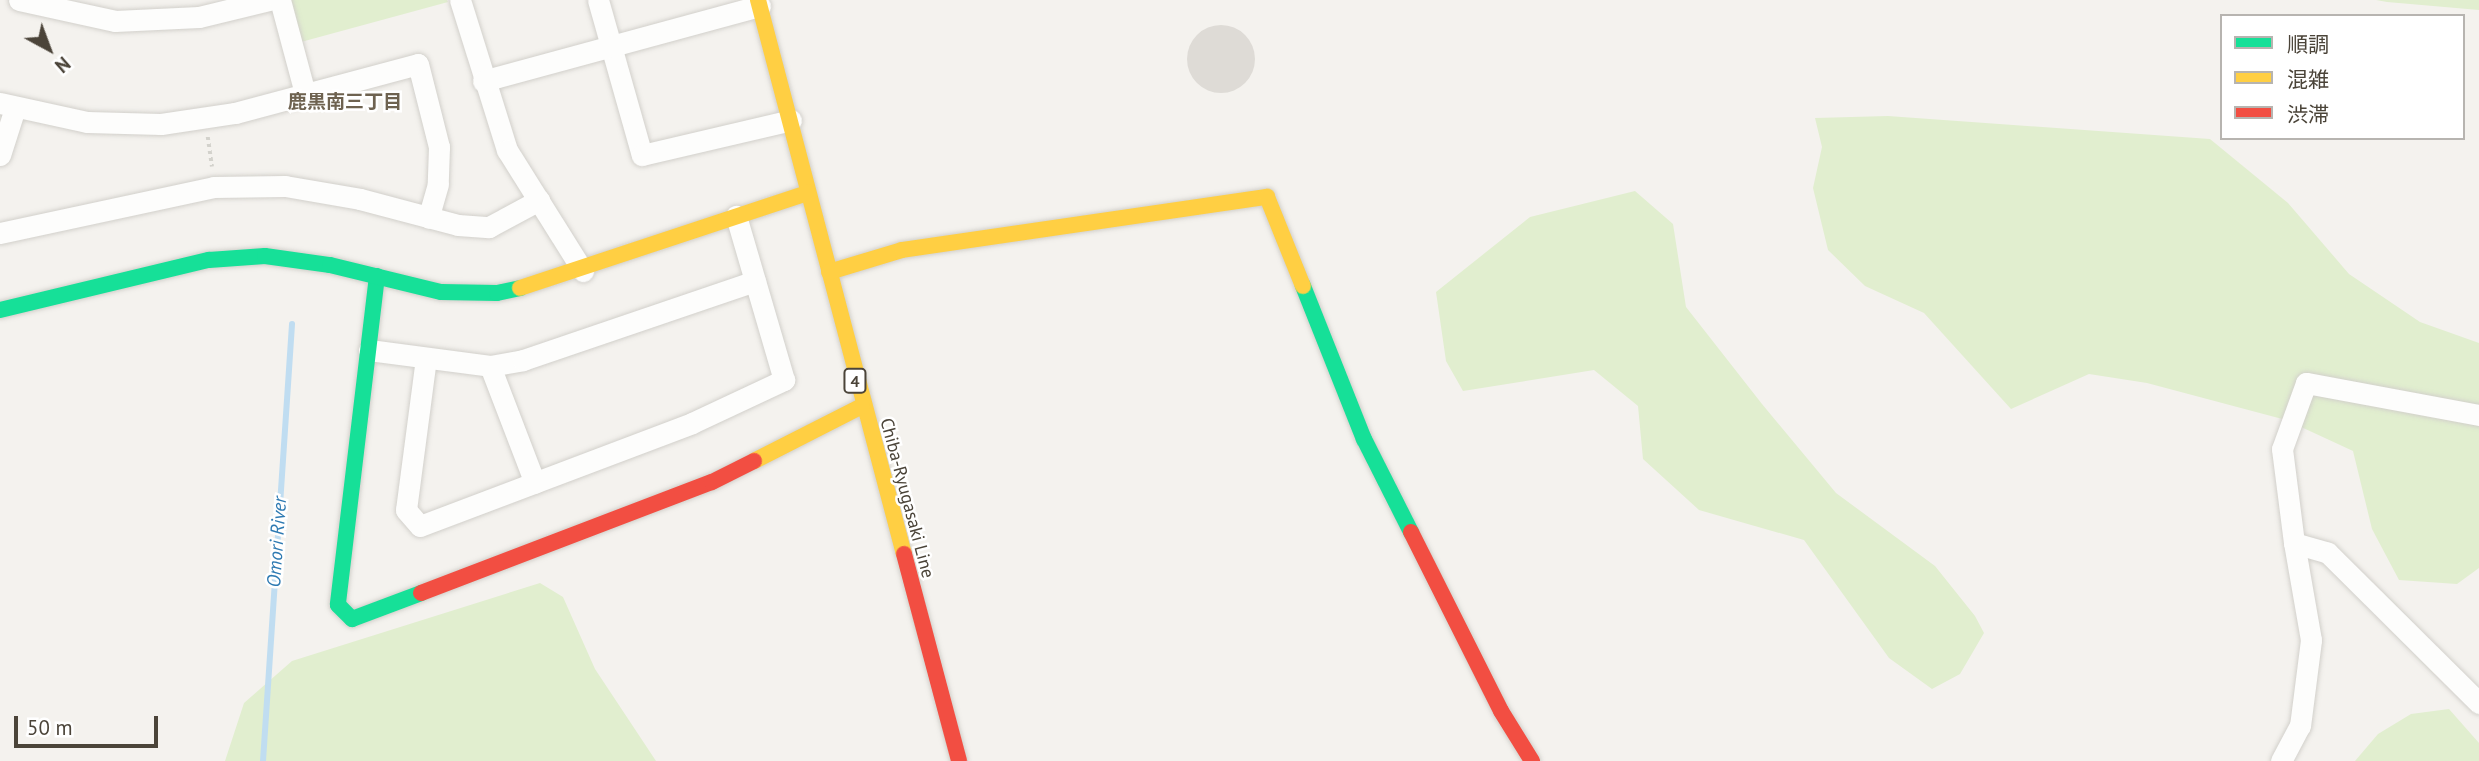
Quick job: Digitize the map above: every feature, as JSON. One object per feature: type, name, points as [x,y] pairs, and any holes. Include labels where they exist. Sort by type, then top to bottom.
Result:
[{"type":"street","points":[[19,0],[115,21],[199,17],[269,0]]},
{"type":"street","points":[[280,0],[305,93]]},
{"type":"street","points":[[460,0],[483,81],[507,150],[583,271]]},
{"type":"street","points":[[598,0],[642,155],[791,120]]},
{"type":"street","points":[[483,81],[759,3]]},
{"type":"street","name":"Chiba-Ryugasaki Line","points":[[759,3],[862,406],[958,761]]},
{"type":"street","points":[[0,155],[8,105],[86,122],[161,124],[206,117],[418,64],[439,147],[438,184],[428,218]]},
{"type":"street","points":[[0,233],[214,187],[285,186],[428,218],[489,227],[539,200]]},
{"type":"street","points":[[0,310],[209,260],[291,258],[441,292],[497,293],[583,271],[808,192]]},
{"type":"street","points":[[829,272],[902,250],[1267,197],[1364,439],[1501,711],[1532,761]]},
{"type":"street","points":[[426,358],[407,510],[420,526],[692,423],[784,380],[736,216]]},
{"type":"street","points":[[377,276],[338,605],[352,619],[712,482],[862,406]]},
{"type":"street","points":[[369,350],[490,366],[562,349],[755,281]]},
{"type":"street","points":[[490,366],[535,483]]},
{"type":"street","points":[[2281,761],[2300,726],[2311,640],[2294,543],[2282,449],[2306,383],[2479,415]]},
{"type":"street","points":[[2294,543],[2328,553],[2479,703]]},
{"type":"path","points":[[206,117],[214,187]]},
{"type":"green space","points":[[290,0],[447,0],[448,2],[301,42]]},
{"type":"green space","points":[[2376,0],[2479,0],[2479,10],[2387,2]]},
{"type":"green space","points":[[1888,116],[2210,139],[2288,203],[2349,274],[2420,322],[2479,343],[2479,568],[2457,584],[2399,580],[2372,529],[2353,451],[2286,420],[2147,383],[2089,374],[2011,409],[1924,313],[1865,286],[1828,250],[1813,188],[1822,147],[1815,118]]},
{"type":"green space","points":[[1635,191],[1673,224],[1686,307],[1762,404],[1836,493],[1935,566],[1975,616],[1984,633],[1960,674],[1932,689],[1889,658],[1804,540],[1699,510],[1643,459],[1638,406],[1594,370],[1463,391],[1446,361],[1436,292],[1530,217]]},
{"type":"green space","points":[[540,583],[563,597],[595,669],[656,761],[225,761],[244,703],[292,661]]},
{"type":"green space","points":[[2449,709],[2479,743],[2479,761],[2355,761],[2378,734],[2411,714]]},
{"type":"building","points":[[1221,25],[1234,28],[1245,35],[1252,46],[1255,59],[1252,72],[1245,83],[1234,90],[1221,93],[1208,90],[1197,83],[1190,72],[1187,59],[1190,46],[1197,35],[1208,28]]},
{"type":"waterway","name":"Omori River","points":[[263,761],[292,324]]},
{"type":"traffic: fast","points":[[0,310],[209,260],[265,256],[330,265],[441,292],[497,293],[520,288]]},
{"type":"traffic: fast","points":[[377,276],[338,605],[352,619],[421,593]]},
{"type":"traffic: fast","points":[[1303,286],[1364,439],[1411,532]]},
{"type":"traffic: slow","points":[[758,0],[904,554]]},
{"type":"traffic: slow","points":[[520,288],[808,193]]},
{"type":"traffic: slow","points":[[829,272],[902,250],[1267,197],[1303,286]]},
{"type":"traffic: slow","points":[[754,461],[862,406]]},
{"type":"traffic: jam","points":[[421,593],[712,482],[754,461]]},
{"type":"traffic: jam","points":[[1411,532],[1501,711],[1532,761]]},
{"type":"traffic: jam","points":[[904,554],[959,761]]},
{"type":"district","name":"鹿黒南三丁目","points":[[345,102]]}]
